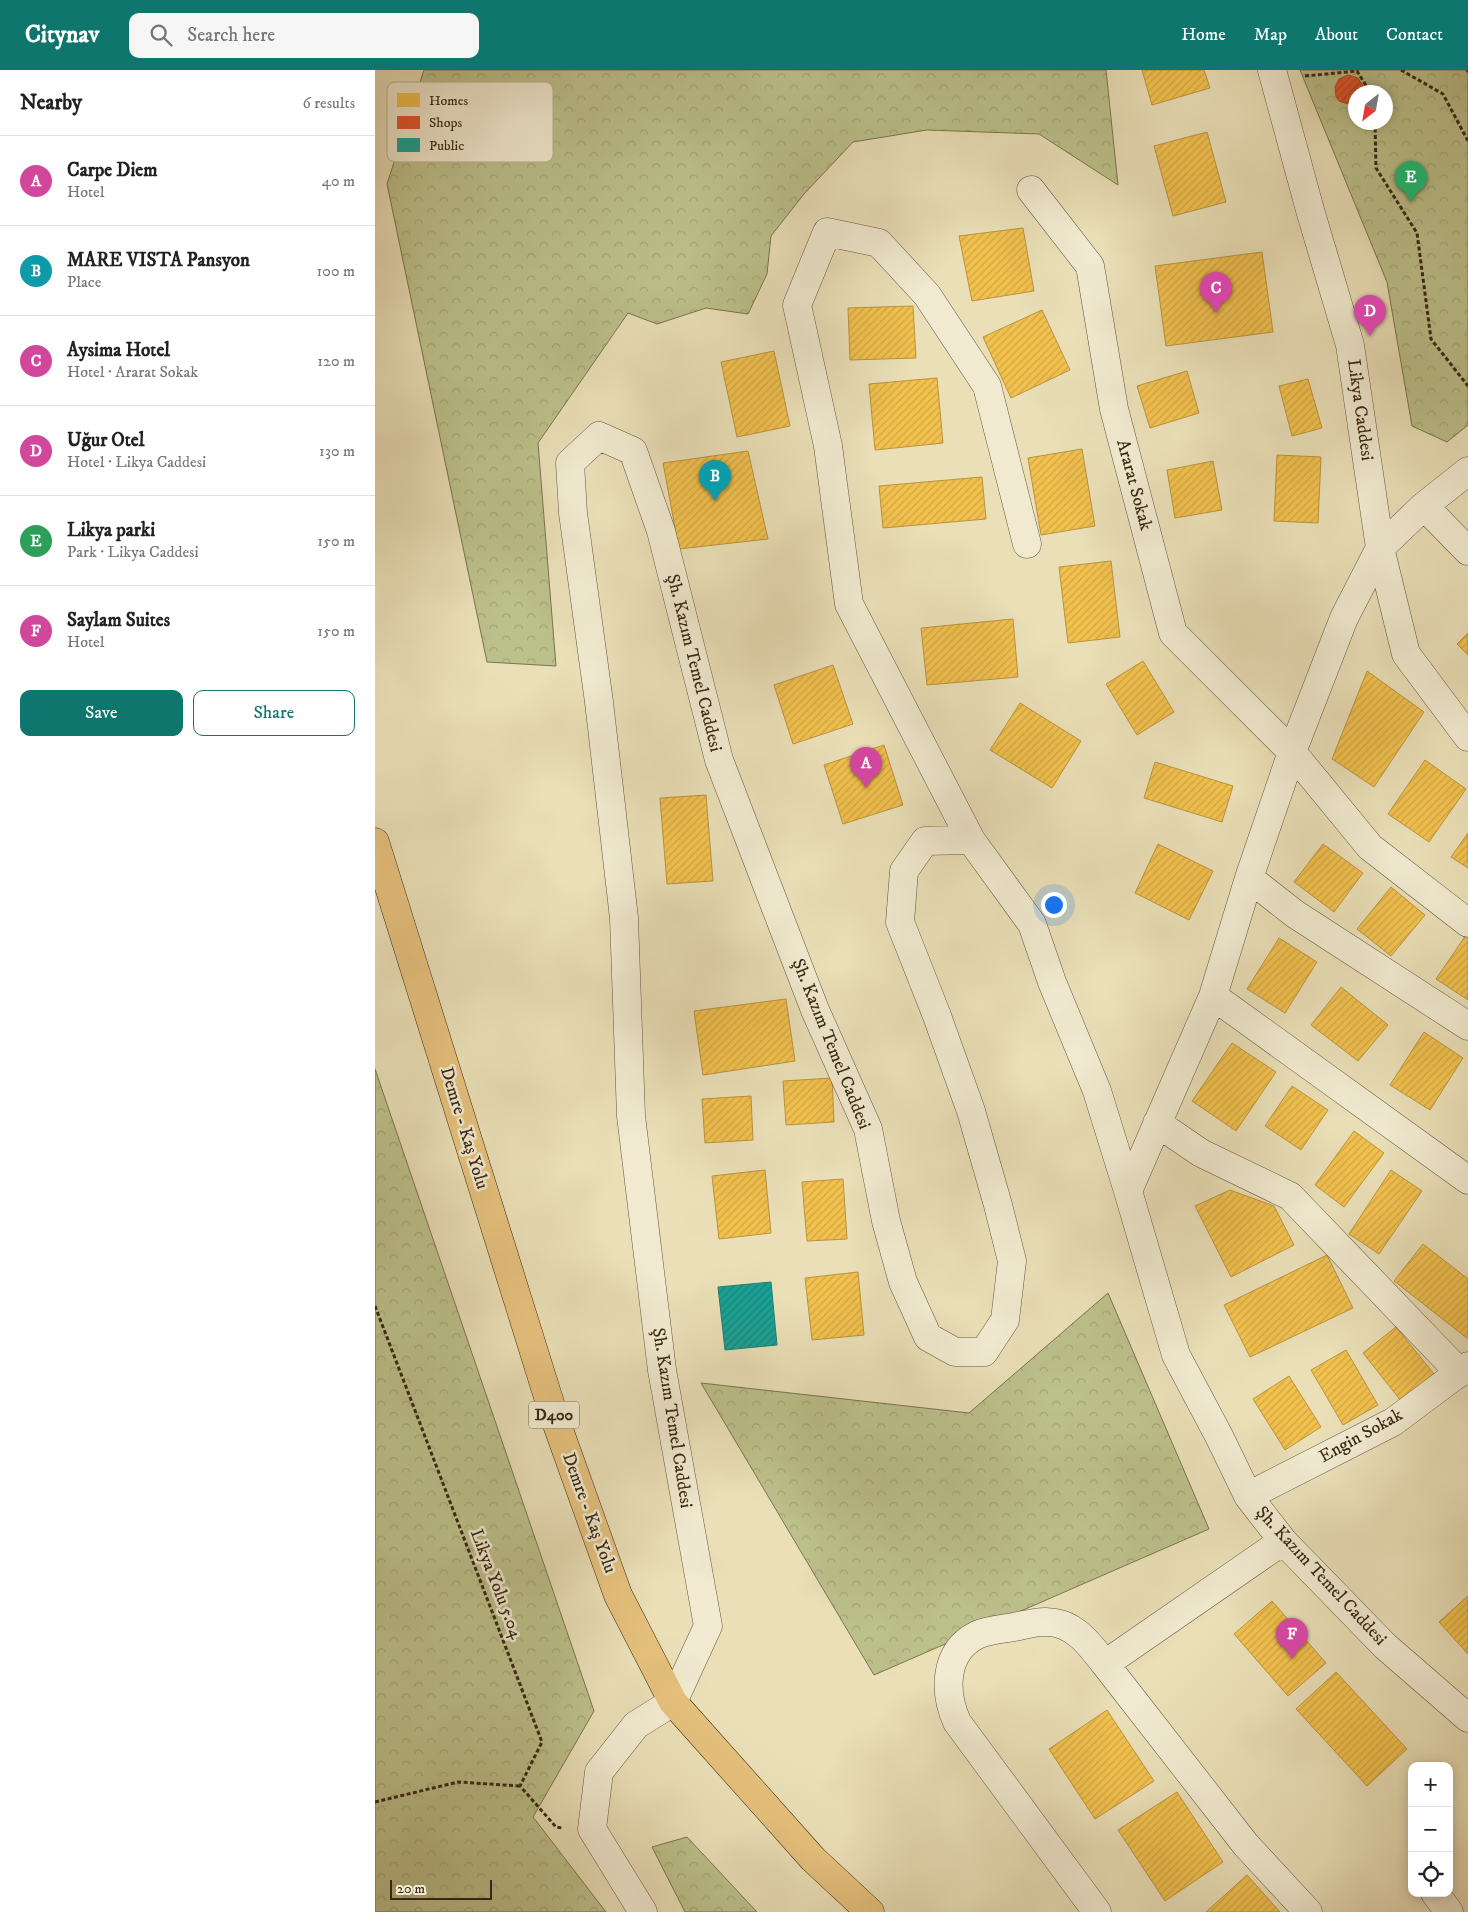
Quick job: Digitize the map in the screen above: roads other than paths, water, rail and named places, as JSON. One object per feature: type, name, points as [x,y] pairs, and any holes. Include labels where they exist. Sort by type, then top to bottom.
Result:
[{"type":"highway","name":"Demre - Kaş Yolu","points":[[375,842],[554,1416],[618,1595],[673,1702],[813,1859],[870,1912]]},
{"type":"street","name":"Likya Caddesi","points":[[1273,74],[1310,210],[1350,345],[1380,548],[1406,654],[1468,737]]},
{"type":"street","name":"Ararat Sokak","points":[[1031,190],[1090,266],[1114,409],[1173,633],[1292,752],[1371,847],[1468,923]]},
{"type":"street","points":[[971,840],[849,604],[828,446],[797,305],[827,232],[879,243],[927,295],[987,386],[1027,544]]},
{"type":"street","name":"Şh. Kazım Temel Caddesi","points":[[673,1702],[708,1626],[661,1370],[631,1116],[624,918],[599,702],[573,513],[570,463],[599,436],[633,451],[661,531],[719,760],[815,1010],[868,1129],[886,1221],[903,1282],[928,1337],[955,1352],[984,1352],[1005,1320],[1012,1261],[971,1111],[937,1016],[900,922],[904,871],[925,841],[971,840],[1032,924],[1052,982],[1097,1091],[1176,1355],[1248,1496],[1283,1540],[1385,1646],[1468,1718]]},
{"type":"street","points":[[1128,1191],[1213,996],[1249,878],[1292,752],[1344,618],[1380,548],[1424,506],[1468,471]]},
{"type":"street","points":[[1424,506],[1468,550]]},
{"type":"street","points":[[1249,878],[1295,914],[1468,1026]]},
{"type":"street","points":[[1213,996],[1468,1180]]},
{"type":"street","points":[[1157,1124],[1201,1153],[1290,1196],[1464,1370]]},
{"type":"street","name":"Engin Sokak","points":[[1248,1496],[1393,1422],[1464,1370]]},
{"type":"street","points":[[1105,1664],[1283,1540]]},
{"type":"street","points":[[1097,1912],[957,1722],[950,1708],[948,1695],[949,1675],[953,1660],[962,1646],[977,1635],[1041,1622],[1059,1624],[1072,1629],[1084,1638],[1246,1845],[1308,1912]]},
{"type":"street","points":[[643,1912],[592,1829],[599,1772],[636,1725],[673,1702]]},
{"type":"street","points":[[1438,1897],[1449,1912]]},
{"type":"place","name":"Likya parki","points":[[1411,202]]},
{"type":"place","name":"Aysima Hotel","points":[[1216,313]]},
{"type":"place","name":"Uğur Otel","points":[[1370,336]]},
{"type":"place","name":"MARE VISTA Pansyon","points":[[715,501]]},
{"type":"place","name":"Carpe Diem","points":[[866,788]]},
{"type":"place","name":"Saylam Suites","points":[[1292,1659]]}]
